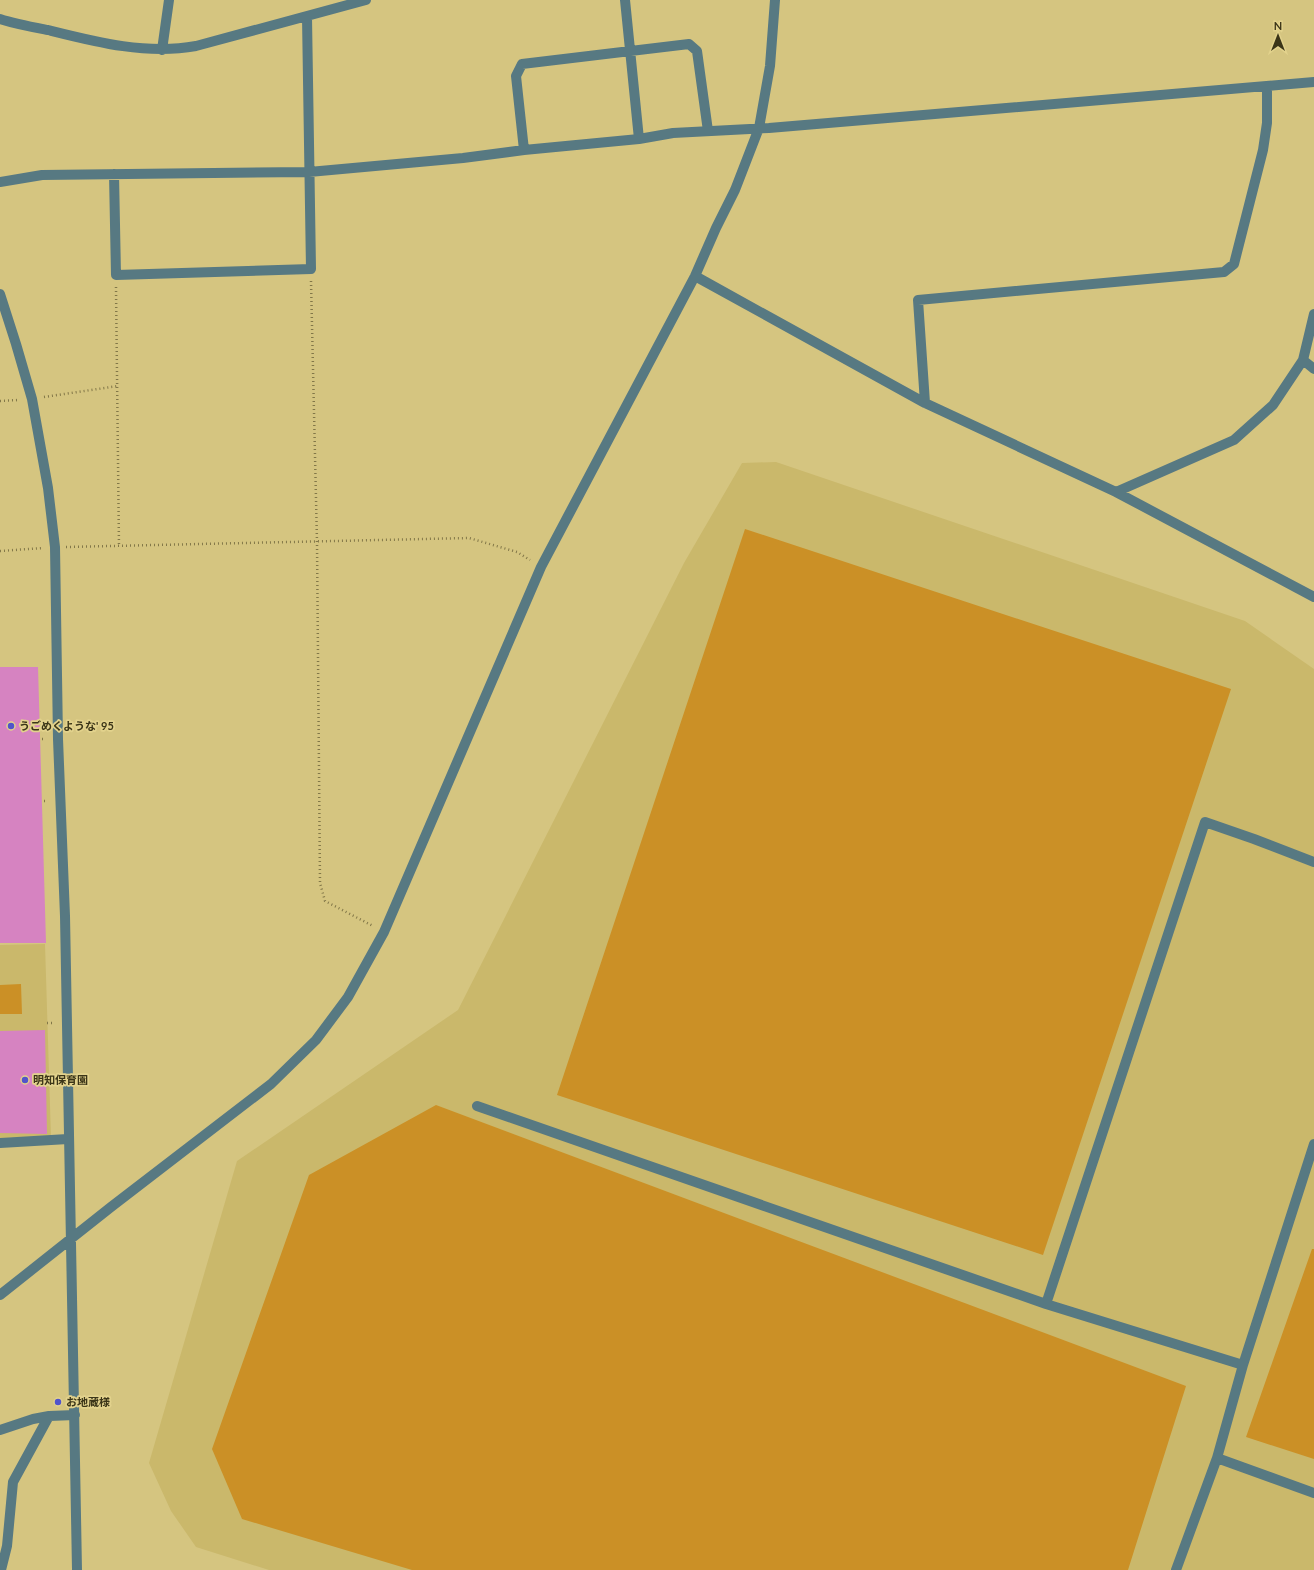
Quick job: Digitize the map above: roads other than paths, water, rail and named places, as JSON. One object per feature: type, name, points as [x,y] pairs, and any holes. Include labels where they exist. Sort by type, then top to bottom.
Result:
[{"type":"street","points":[[162,50],[169,0]]},
{"type":"street","points":[[0,18],[108,44],[162,50],[196,46],[366,0]]},
{"type":"street","points":[[625,0],[639,139]]},
{"type":"street","points":[[0,1295],[271,1084],[310,1045],[348,997],[384,932],[541,567],[695,276],[716,228],[735,190],[759,128],[770,66],[775,0]]},
{"type":"street","points":[[114,174],[116,275],[311,269],[307,17]]},
{"type":"street","points":[[524,150],[516,76],[522,64],[689,44],[697,51],[708,131]]},
{"type":"street","points":[[0,182],[42,175],[309,172],[463,158],[524,150],[639,139],[673,133],[770,128],[1314,82]]},
{"type":"street","points":[[925,403],[918,300],[1224,272],[1234,264],[1263,150],[1267,123],[1267,87]]},
{"type":"street","points":[[695,276],[925,403],[1116,492],[1314,597]]},
{"type":"street","points":[[0,294],[32,399],[48,488],[55,547],[58,739],[65,916],[77,1570]]},
{"type":"street","points":[[1116,492],[1234,440],[1273,405],[1303,360],[1314,314]]},
{"type":"street","points":[[1303,360],[1314,370]]},
{"type":"street","points":[[1046,1304],[1205,822],[1314,862]]},
{"type":"street","points":[[477,1106],[1046,1304],[1243,1365]]},
{"type":"street","points":[[0,1143],[68,1139]]},
{"type":"street","points":[[1176,1570],[1217,1458],[1243,1365],[1314,1144]]},
{"type":"street","points":[[0,1430],[33,1419],[49,1416],[75,1415]]},
{"type":"street","points":[[1,1570],[13,1482],[49,1416]]},
{"type":"street","points":[[1217,1458],[1314,1493]]},
{"type":"place","name":"うごめくような' 95","points":[[11,726]]},
{"type":"place","name":"明知保育園","points":[[25,1080]]},
{"type":"place","name":"お地蔵様","points":[[58,1402]]}]
